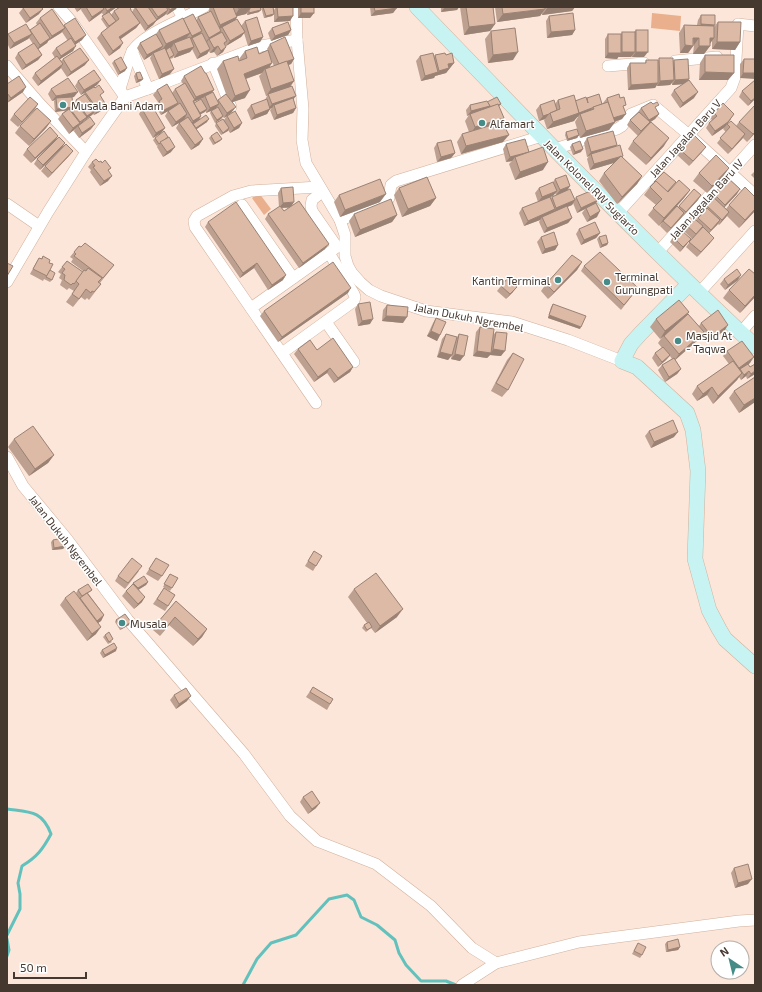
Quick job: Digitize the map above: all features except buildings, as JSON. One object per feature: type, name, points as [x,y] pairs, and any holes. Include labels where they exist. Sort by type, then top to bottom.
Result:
[{"type":"main road","name":"Jalan Kolonel RW Sugiarto","points":[[417,7],[657,253],[755,346]]},
{"type":"main road","points":[[694,289],[640,334],[631,344],[622,361],[637,367],[687,413],[693,430],[698,471],[695,559],[710,610],[719,629],[725,639],[755,666]]},
{"type":"street","points":[[59,7],[72,22],[123,92]]},
{"type":"street","points":[[177,7],[183,18]]},
{"type":"street","points":[[7,282],[39,226],[123,92],[132,51],[140,43],[151,36],[204,7]]},
{"type":"street","name":"Jalan Dukuh Ngrembel","points":[[296,7],[297,40],[303,109],[302,140],[306,163],[320,189],[340,220],[345,235],[345,256],[348,266],[360,282],[369,290],[381,296],[426,311],[512,322],[568,340],[622,361]]},
{"type":"street","name":"Jalan Jagalan Baru V","points":[[618,213],[734,84],[738,24],[755,26]]},
{"type":"street","points":[[123,92],[148,89],[214,63],[274,42],[297,40]]},
{"type":"street","points":[[132,51],[148,89]]},
{"type":"street","points":[[608,66],[736,56]]},
{"type":"street","points":[[214,63],[233,114]]},
{"type":"street","points":[[7,66],[40,104],[86,152]]},
{"type":"street","points":[[555,149],[616,129],[622,126],[631,114],[651,104],[656,106],[689,134],[755,195]]},
{"type":"street","points":[[340,220],[386,203],[389,198],[391,185],[396,181],[542,136]]},
{"type":"street","name":"Jalan Jagalan Baru IV","points":[[657,253],[755,145]]},
{"type":"street","points":[[316,403],[195,228],[194,221],[197,216],[233,196],[251,191],[320,189]]},
{"type":"street","points":[[251,308],[337,247],[312,211],[312,200],[320,189]]},
{"type":"street","points":[[7,204],[39,226]]},
{"type":"street","points":[[242,205],[293,278]]},
{"type":"street","points":[[694,289],[755,231]]},
{"type":"street","points":[[282,354],[354,301],[355,297],[328,253]]},
{"type":"street","points":[[741,332],[755,316]]},
{"type":"street","points":[[326,322],[354,362]]},
{"type":"street","name":"Jalan Dukuh Ngrembel","points":[[7,457],[23,486],[67,539],[128,620],[244,754],[290,816],[317,841],[376,864],[431,906],[472,948],[496,963]]},
{"type":"street","points":[[464,983],[496,963],[579,942],[755,920]]},
{"type":"shaded area","points":[[652,13],[681,16],[680,31],[651,28]]},
{"type":"shaded area","points":[[259,193],[271,209],[264,215],[252,198]]},
{"type":"waterway","points":[[7,809],[28,812],[39,816],[51,834],[39,852],[22,866],[18,883],[20,909],[7,935]]},
{"type":"waterway","points":[[243,985],[257,959],[271,943],[296,935],[329,899],[347,895],[354,900],[361,917],[377,925],[395,940],[399,953],[406,965],[421,981],[446,981],[456,985]]},
{"type":"waterway","points":[[7,939],[9,950],[7,956]]},
{"type":"place","name":"Musala Bani Adam","points":[[63,105]]},
{"type":"place","name":"Alfamart","points":[[482,123]]},
{"type":"place","name":"Kantin Terminal","points":[[558,280]]},
{"type":"place","name":"Terminal Gunungpati","points":[[607,282]]},
{"type":"place","name":"Masjid At - Taqwa","points":[[678,341]]},
{"type":"place","name":"Musala","points":[[122,623]]}]
